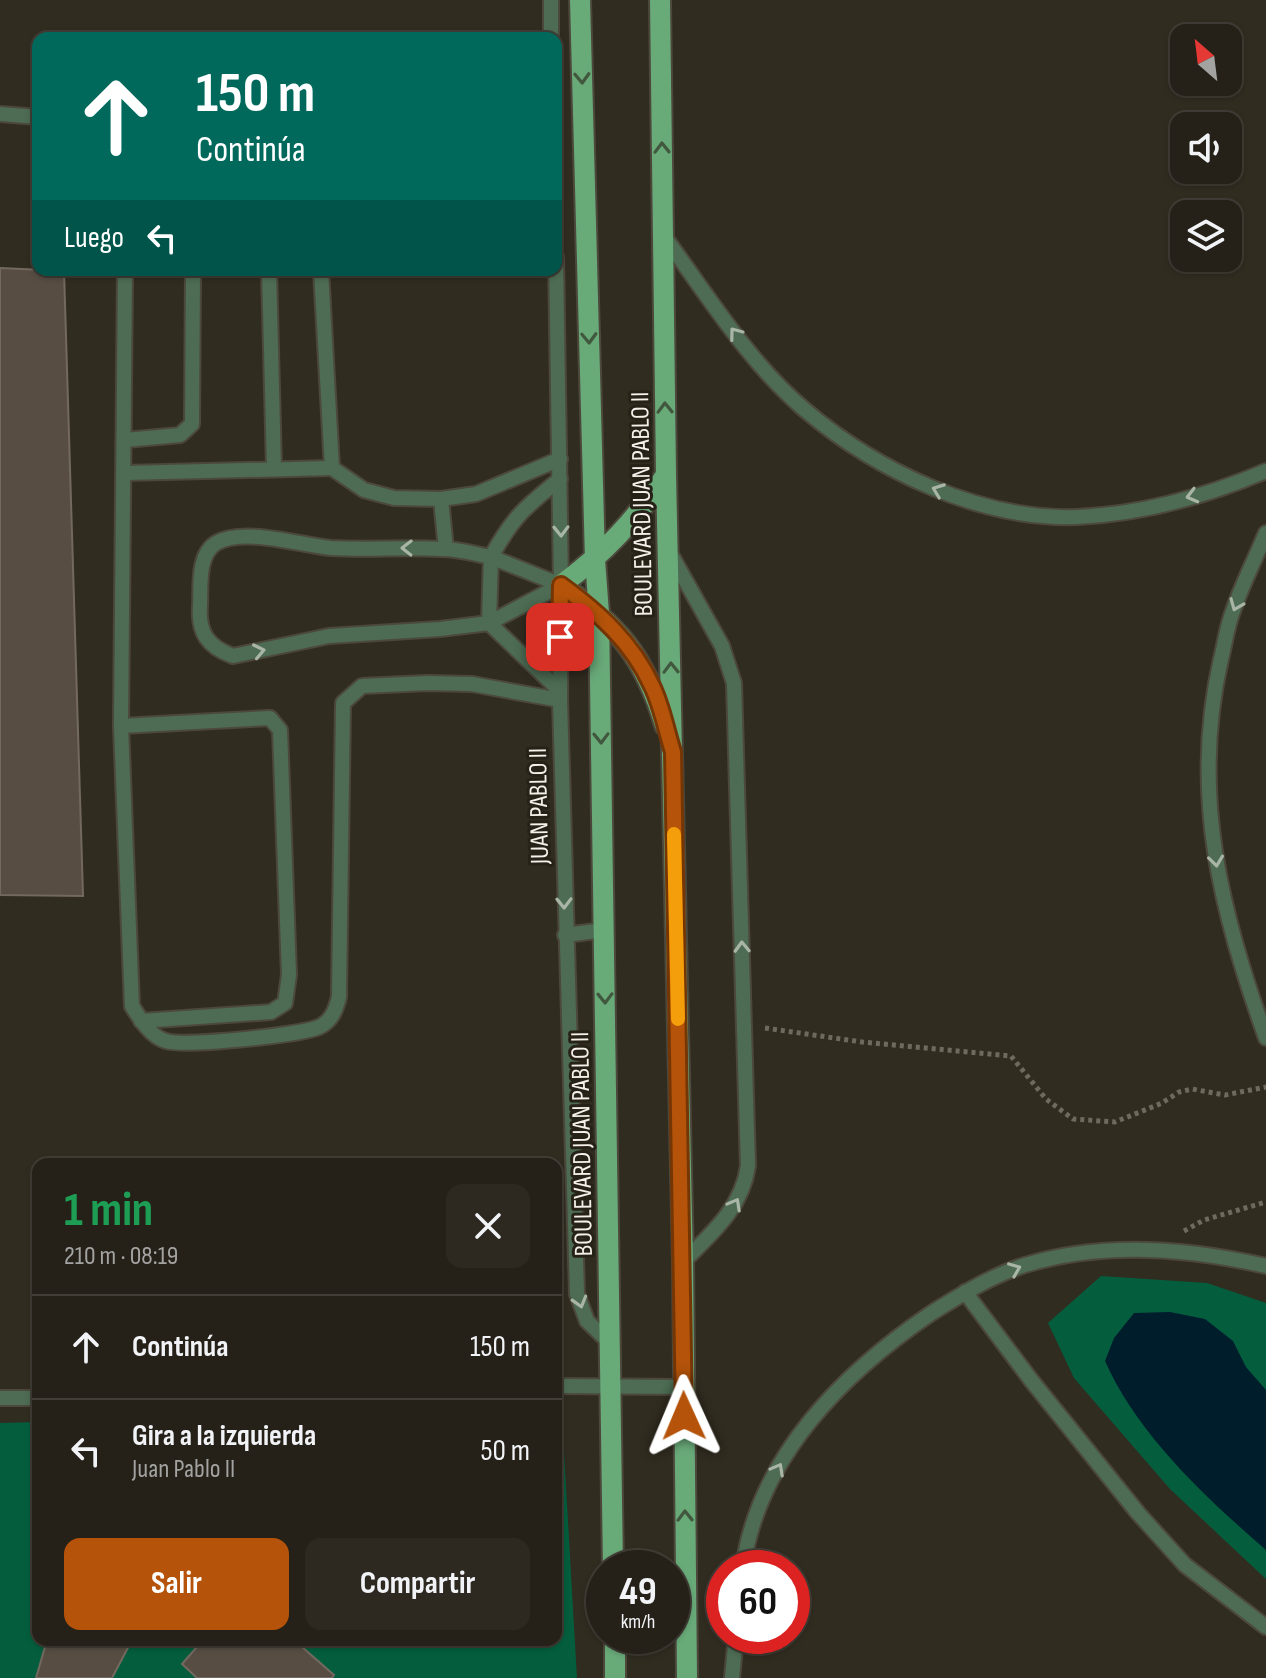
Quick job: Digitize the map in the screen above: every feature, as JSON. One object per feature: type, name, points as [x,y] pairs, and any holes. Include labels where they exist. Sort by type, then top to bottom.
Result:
[{"type":"main road","name":"BOULEVARD JUAN PABLO II","points":[[580,0],[599,613],[613,1550]]},
{"type":"main road","name":"BOULEVARD JUAN PABLO II","points":[[660,0],[666,475],[683,1262],[687,1678]]},
{"type":"main road","points":[[666,475],[638,514],[595,560],[561,585],[599,613],[639,661],[654,688],[673,752]]},
{"type":"main road","points":[[615,1654],[615,1678]]},
{"type":"lane","points":[[551,0],[551,32]]},
{"type":"lane","points":[[0,114],[32,117]]},
{"type":"lane","points":[[663,235],[759,364],[803,409],[851,446],[921,483],[958,498],[1020,512],[1075,517],[1136,511],[1197,495],[1266,471]]},
{"type":"lane","points":[[125,276],[121,726],[132,1006],[141,1021],[166,1041],[226,1042],[318,1028],[335,1011],[339,997],[343,703],[351,693],[362,686],[442,683],[560,695]]},
{"type":"lane","points":[[125,440],[180,435],[192,424],[193,276]]},
{"type":"lane","points":[[269,276],[274,468]]},
{"type":"lane","points":[[321,276],[332,468]]},
{"type":"lane","name":"JUAN PABLO II","points":[[556,276],[560,695],[577,1294],[587,1321],[609,1342]]},
{"type":"lane","points":[[125,473],[332,468],[364,490],[394,498],[441,499],[476,494],[560,459]]},
{"type":"lane","points":[[560,479],[520,512],[491,557],[489,623],[560,695]]},
{"type":"lane","points":[[441,499],[446,549]]},
{"type":"lane","points":[[1266,533],[1232,614],[1212,698],[1207,792],[1218,879],[1239,963],[1266,1038]]},
{"type":"lane","points":[[271,537],[330,548],[446,549],[491,557],[561,585],[489,623],[329,636],[233,656],[218,651],[201,632],[199,622],[203,559],[217,543],[229,539],[271,537]]},
{"type":"lane","points":[[669,551],[722,646],[734,683],[748,1166],[746,1182],[729,1215],[683,1262]]},
{"type":"lane","points":[[121,726],[270,718],[280,730],[289,975],[285,1003],[271,1012],[141,1021]]},
{"type":"lane","points":[[565,935],[604,930]]},
{"type":"lane","points":[[747,1550],[759,1503],[796,1438],[821,1406],[889,1342],[965,1292],[1025,1265],[1087,1253],[1152,1249],[1217,1255],[1266,1266]]},
{"type":"lane","points":[[965,1292],[1138,1513],[1185,1565],[1266,1627]]},
{"type":"lane","points":[[562,1386],[684,1387]]},
{"type":"lane","points":[[0,1398],[32,1398]]},
{"type":"lane","points":[[732,1678],[734,1654]]},
{"type":"path","points":[[744,1025],[862,1042],[1011,1056],[1046,1099],[1073,1119],[1115,1122],[1192,1089],[1225,1095],[1266,1087]]},
{"type":"path","points":[[1152,1249],[1204,1220],[1266,1202]]},
{"type":"green space","points":[[1101,1276],[1207,1283],[1266,1303],[1266,1579],[1170,1489],[1074,1378],[1048,1323]]},
{"type":"green space","points":[[562,1417],[577,1678],[0,1678],[0,1423],[32,1422],[32,1646],[562,1646]]},
{"type":"water","points":[[1170,1312],[1205,1319],[1233,1341],[1246,1367],[1266,1390],[1266,1550],[1197,1487],[1154,1439],[1135,1414],[1105,1361],[1114,1338],[1134,1313]]},
{"type":"building","points":[[0,268],[32,270],[32,276],[64,276],[83,896],[0,895]]},
{"type":"building","points":[[45,1646],[129,1646],[112,1678],[36,1678]]},
{"type":"building","points":[[198,1646],[301,1646],[334,1675],[332,1678],[197,1678],[182,1664]]},
{"type":"slow traffic","points":[[674,834],[678,1019]]},
{"type":"route","points":[[560,637],[561,585],[599,613],[639,661],[654,688],[673,752],[684,1416]]}]
